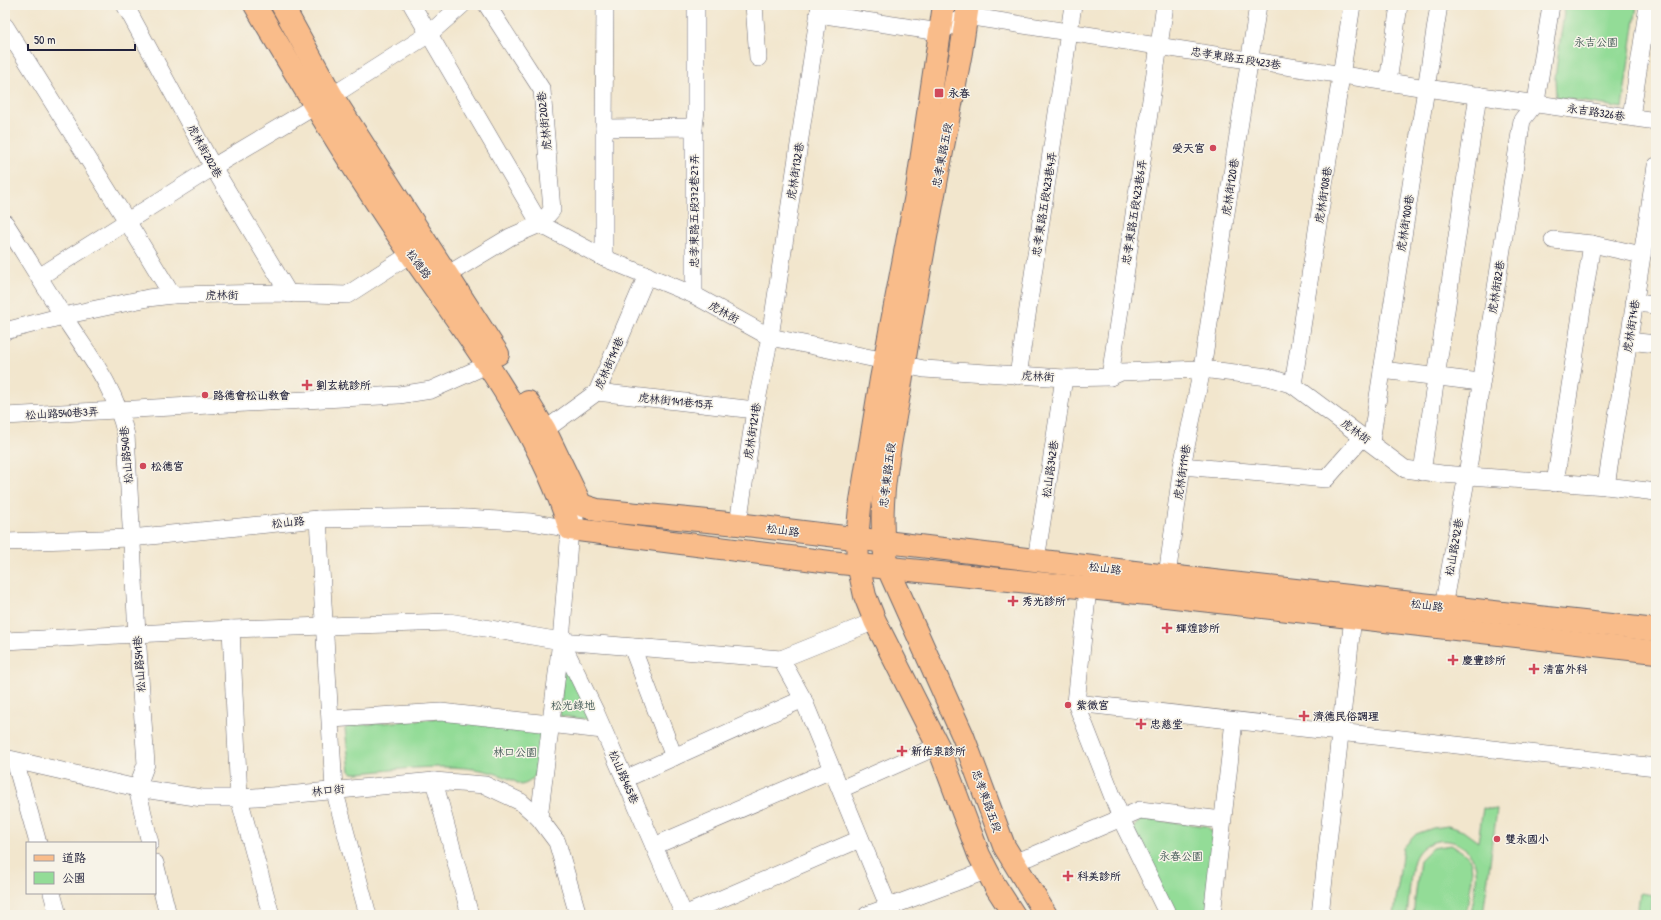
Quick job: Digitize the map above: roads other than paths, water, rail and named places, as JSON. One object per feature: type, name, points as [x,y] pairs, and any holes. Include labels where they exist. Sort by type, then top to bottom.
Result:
[{"type":"main road","name":"松德路","points":[[255,5],[323,101],[419,248],[545,430],[581,505]]},
{"type":"main road","name":"松德路","points":[[282,5],[323,101]]},
{"type":"main road","name":"忠孝東路五段","points":[[944,5],[916,195],[894,363],[882,500],[882,542],[887,566],[964,736],[1004,846],[1046,915]]},
{"type":"main road","name":"忠孝東路五段","points":[[967,11],[894,363],[860,507],[857,539],[858,564],[865,596],[875,621],[938,746],[979,856],[988,870],[994,884],[1014,915]]},
{"type":"main road","name":"松德路","points":[[441,279],[487,364],[528,431],[560,497],[570,529]]},
{"type":"main road","name":"松山路","points":[[581,505],[597,510],[738,524],[1167,576],[1442,612],[1656,630]]},
{"type":"main road","name":"松山路","points":[[570,529],[858,564],[1353,617],[1656,652]]},
{"type":"main road","points":[[988,870],[1013,862]]},
{"type":"street","name":"虎林街202巷","points":[[125,5],[213,167],[289,294]]},
{"type":"street","points":[[412,5],[540,224],[510,237],[441,279]]},
{"type":"street","points":[[39,277],[213,167],[323,101],[429,34],[462,5]]},
{"type":"street","name":"虎林街202巷","points":[[488,5],[542,90],[552,210],[540,224]]},
{"type":"street","points":[[604,258],[605,5]]},
{"type":"street","name":"忠孝東路五段372巷27弄","points":[[694,295],[696,5]]},
{"type":"street","points":[[754,5],[758,58]]},
{"type":"street","name":"忠孝東路五段423巷4弄","points":[[1018,376],[1074,5]]},
{"type":"street","name":"忠孝東路五段423巷6弄","points":[[1110,377],[1165,5]]},
{"type":"street","name":"虎林街120巷","points":[[1202,369],[1258,5]]},
{"type":"street","name":"虎林街108巷","points":[[1294,385],[1352,5]]},
{"type":"street","points":[[1388,82],[1399,5]]},
{"type":"street","name":"虎林街100巷","points":[[1367,439],[1382,370],[1439,5]]},
{"type":"street","points":[[1536,102],[1551,5]]},
{"type":"street","points":[[1631,117],[1648,5]]},
{"type":"street","points":[[819,10],[940,32],[967,11]]},
{"type":"street","name":"虎林街132巷","points":[[770,337],[819,10]]},
{"type":"street","name":"忠孝東路五段423巷","points":[[967,11],[1070,32],[1426,88],[1536,102]]},
{"type":"street","points":[[5,26],[128,220],[172,295]]},
{"type":"street","points":[[1422,472],[1478,95]]},
{"type":"street","name":"永吉路326巷","points":[[1536,102],[1656,121]]},
{"type":"street","name":"虎林街82巷","points":[[1467,475],[1480,382],[1522,120],[1536,102]]},
{"type":"street","points":[[604,128],[694,127]]},
{"type":"street","name":"虎林街74巷","points":[[1606,486],[1642,255],[1653,207],[1656,166]]},
{"type":"street","name":"松山路540巷","points":[[5,223],[63,316],[102,372],[120,410],[126,435],[131,538]]},
{"type":"street","name":"虎林街","points":[[540,224],[604,258],[694,295],[770,337],[924,369],[1064,378],[1110,377],[1121,372],[1202,369],[1268,377],[1294,385],[1406,469],[1422,472],[1606,486],[1656,492]]},
{"type":"street","points":[[1553,240],[1592,244],[1642,255]]},
{"type":"street","points":[[1555,483],[1592,244]]},
{"type":"street","name":"虎林街","points":[[5,331],[63,316],[148,298],[172,295],[347,295],[419,248]]},
{"type":"street","name":"虎林街141巷","points":[[545,430],[597,392],[647,275]]},
{"type":"street","points":[[1634,303],[1656,305]]},
{"type":"street","name":"虎林街121巷","points":[[738,524],[755,410],[770,337]]},
{"type":"street","points":[[1628,341],[1656,344]]},
{"type":"street","name":"松山路540巷3弄","points":[[5,416],[399,395],[431,390],[487,364]]},
{"type":"street","name":"虎林街119巷","points":[[1167,576],[1182,466],[1202,369]]},
{"type":"street","points":[[1382,370],[1480,382]]},
{"type":"street","name":"松山路342巷","points":[[1036,560],[1064,378]]},
{"type":"street","name":"虎林街141巷15弄","points":[[597,392],[755,410]]},
{"type":"street","points":[[1182,466],[1326,479],[1367,439]]},
{"type":"street","name":"松山路292巷","points":[[1442,612],[1467,475]]},
{"type":"street","points":[[570,529],[581,505]]},
{"type":"street","name":"松山路","points":[[5,542],[131,538],[318,520],[450,517],[531,522],[570,529]]},
{"type":"street","points":[[318,520],[334,789],[368,915]]},
{"type":"street","name":"松山路465巷","points":[[539,818],[552,726],[561,641],[570,529]]},
{"type":"street","name":"松山路541巷","points":[[131,538],[146,764],[137,788]]},
{"type":"street","points":[[1088,588],[1076,703],[1121,818],[1168,915]]},
{"type":"street","points":[[1320,915],[1353,617]]},
{"type":"street","points":[[5,641],[324,625],[449,622],[561,641],[781,659],[875,621]]},
{"type":"street","points":[[231,629],[239,798],[271,915]]},
{"type":"street","name":"松山路465巷","points":[[561,641],[625,779],[684,915]]},
{"type":"street","points":[[632,647],[674,757]]},
{"type":"street","points":[[781,659],[802,699],[831,770],[841,789],[890,910]]},
{"type":"street","points":[[625,779],[802,699]]},
{"type":"street","points":[[1076,703],[1656,767]]},
{"type":"street","points":[[331,719],[441,712],[552,726],[603,730]]},
{"type":"street","points":[[1212,915],[1234,721]]},
{"type":"street","points":[[841,789],[938,746]]},
{"type":"street","points":[[10,760],[38,842]]},
{"type":"street","name":"林口街","points":[[10,760],[137,788],[190,797],[239,798],[434,781],[485,785],[521,802],[539,818],[556,842],[578,915]]},
{"type":"street","points":[[654,846],[831,770]]},
{"type":"street","points":[[434,781],[470,915]]},
{"type":"street","points":[[137,788],[150,842]]},
{"type":"street","points":[[1013,862],[1032,856],[1140,810],[1222,820]]},
{"type":"street","points":[[684,915],[860,839]]},
{"type":"street","points":[[156,867],[168,915]]},
{"type":"street","points":[[867,915],[890,910],[988,870]]},
{"type":"street","points":[[52,894],[58,915]]},
{"type":"place","name":"永春","points":[[939,93]]},
{"type":"place","name":"受天宮","points":[[1213,148]]},
{"type":"place","name":"劉玄統診所","points":[[307,385]]},
{"type":"place","name":"路德會松山教會","points":[[205,395]]},
{"type":"place","name":"松德宮","points":[[143,466]]},
{"type":"place","name":"秀光診所","points":[[1013,601]]},
{"type":"place","name":"輝煌診所","points":[[1167,628]]},
{"type":"place","name":"慶豐診所","points":[[1453,660]]},
{"type":"place","name":"清富外科","points":[[1534,669]]},
{"type":"place","name":"紫微宮","points":[[1068,705]]},
{"type":"place","name":"濟德民俗調理","points":[[1304,716]]},
{"type":"place","name":"忠慈堂","points":[[1141,724]]},
{"type":"place","name":"新佑泉診所","points":[[902,751]]},
{"type":"place","name":"雙永國小","points":[[1497,839]]},
{"type":"place","name":"科美診所","points":[[1068,876]]},
{"type":"park label","name":"永吉公園","points":[[1596,42]]},
{"type":"park label","name":"松光錄地","points":[[573,705]]},
{"type":"park label","name":"林口公園","points":[[515,752]]},
{"type":"park label","name":"永春公園","points":[[1181,856]]}]
